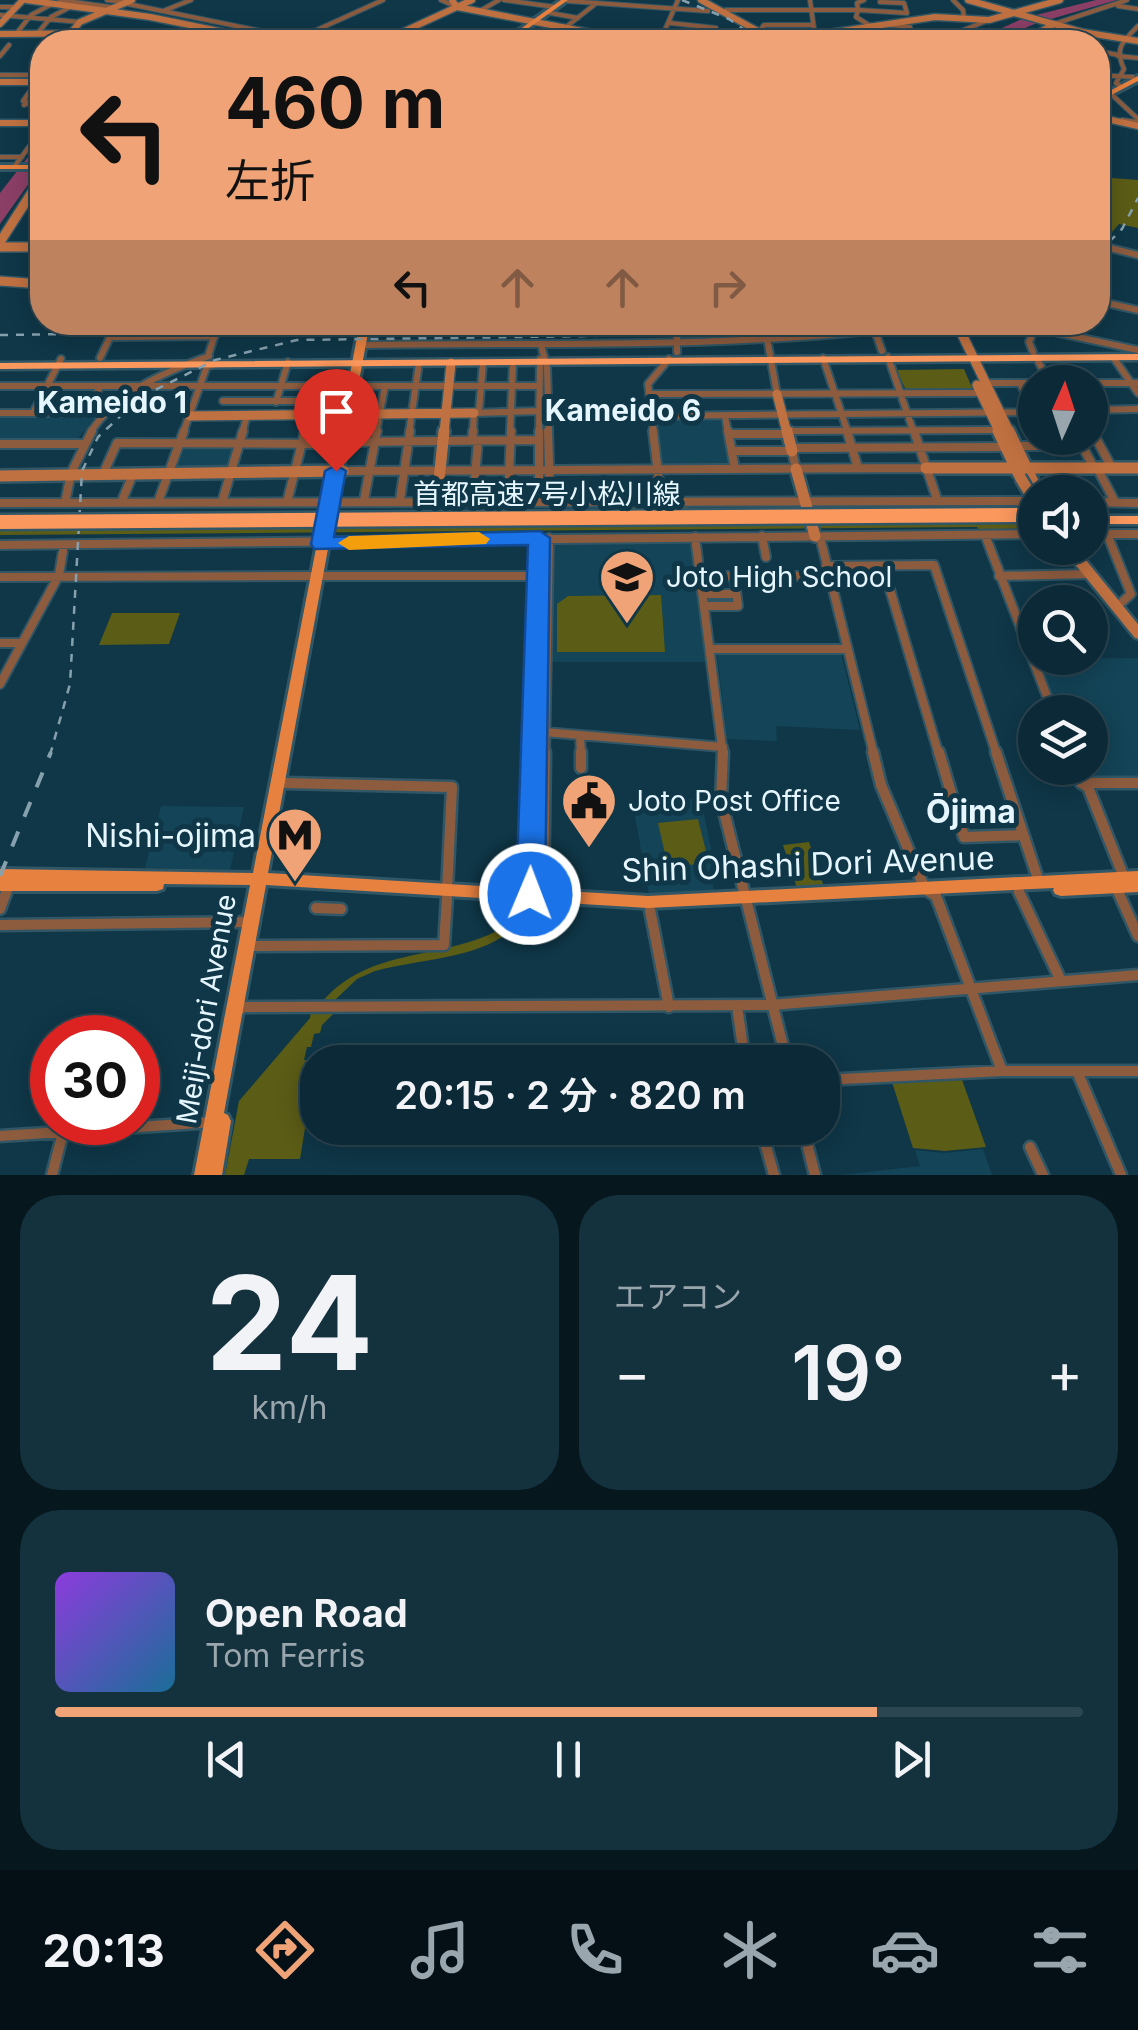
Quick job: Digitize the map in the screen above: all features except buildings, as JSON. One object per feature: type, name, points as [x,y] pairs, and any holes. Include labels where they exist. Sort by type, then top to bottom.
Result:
[{"type":"highway","points":[[1034,354],[1113,357],[1138,353]]},
{"type":"highway","points":[[59,362],[100,358],[428,355],[1138,353]]},
{"type":"highway","points":[[769,355],[823,358],[885,354]]},
{"type":"highway","points":[[428,355],[451,363],[513,362],[542,356]]},
{"type":"highway","points":[[0,363],[208,359],[288,362],[362,357]]},
{"type":"highway","name":"首都高速7号小松川線","points":[[0,524],[1018,518]]},
{"type":"highway","points":[[1108,518],[1138,518]]},
{"type":"main road","points":[[527,30],[561,4]]},
{"type":"main road","points":[[525,30],[537,22]]},
{"type":"main road","points":[[1110,88],[1119,80],[1136,77]]},
{"type":"main road","points":[[1110,93],[1136,77]]},
{"type":"main road","points":[[0,168],[30,171]]},
{"type":"main road","name":"Meiji-dori Avenue","points":[[204,1175],[254,946],[262,883],[366,335]]},
{"type":"main road","name":"Meiji-dori Avenue","points":[[213,1175],[250,922],[284,783],[319,576]]},
{"type":"main road","name":"Shin Ohashi Dori Avenue","points":[[3,882],[262,883],[536,899],[650,910],[1039,882],[1129,883]]},
{"type":"main road","name":"Shin Ohashi Dori Avenue","points":[[931,892],[1019,892],[1129,883]]},
{"type":"main road","name":"Shin Ohashi Dori Avenue","points":[[536,899],[746,902]]},
{"type":"street","points":[[0,24],[4,15],[24,0],[125,2],[255,30]]},
{"type":"street","points":[[163,10],[186,0]]},
{"type":"street","points":[[317,30],[383,0]]},
{"type":"street","points":[[441,0],[478,12],[583,30]]},
{"type":"street","points":[[403,30],[454,3],[472,0]]},
{"type":"street","points":[[478,12],[502,0],[630,3],[674,10],[706,3],[761,30]]},
{"type":"street","points":[[666,30],[678,0]]},
{"type":"street","points":[[691,0],[731,10],[761,29],[764,25],[813,26]]},
{"type":"street","points":[[731,10],[740,0]]},
{"type":"street","points":[[810,0],[814,30]]},
{"type":"street","points":[[864,0],[857,4],[856,17],[878,30]]},
{"type":"street","points":[[953,0],[963,10],[964,18]]},
{"type":"street","points":[[968,0],[1077,30]]},
{"type":"street","points":[[964,30],[1060,0]]},
{"type":"street","points":[[1065,25],[1127,0]]},
{"type":"street","points":[[760,8],[762,1]]},
{"type":"street","points":[[731,10],[811,8],[881,12],[907,12],[904,3],[880,1],[881,12]]},
{"type":"street","points":[[16,34],[31,15],[56,2],[211,30]]},
{"type":"street","points":[[504,17],[527,2]]},
{"type":"street","points":[[73,30],[110,4]]},
{"type":"street","points":[[561,4],[578,18]]},
{"type":"street","points":[[558,30],[594,5]]},
{"type":"street","points":[[40,30],[50,18],[72,6]]},
{"type":"street","points":[[1117,6],[1138,9]]},
{"type":"street","points":[[0,7],[15,8]]},
{"type":"street","points":[[4,15],[80,22]]},
{"type":"street","points":[[138,30],[147,16]]},
{"type":"street","points":[[850,30],[964,18],[989,20]]},
{"type":"street","points":[[670,23],[716,30]]},
{"type":"street","points":[[1045,30],[1051,24]]},
{"type":"street","points":[[874,26],[904,30]]},
{"type":"street","points":[[1110,78],[1119,80],[1124,68],[1118,56],[1119,45],[1137,26]]},
{"type":"street","points":[[0,34],[30,34]]},
{"type":"street","points":[[1110,37],[1138,41]]},
{"type":"street","points":[[0,45],[9,45],[0,56]]},
{"type":"street","points":[[1110,54],[1138,58]]},
{"type":"street","points":[[0,75],[30,79]]},
{"type":"street","points":[[0,82],[30,80]]},
{"type":"street","points":[[24,105],[29,103],[23,101],[30,92]]},
{"type":"street","points":[[1110,93],[1138,123]]},
{"type":"street","points":[[1110,119],[1138,123]]},
{"type":"street","points":[[2,126],[30,125]]},
{"type":"street","points":[[15,168],[30,144]]},
{"type":"street","points":[[0,157],[22,157]]},
{"type":"street","points":[[30,194],[0,244],[30,246]]},
{"type":"street","points":[[1110,248],[1138,255]]},
{"type":"street","points":[[0,280],[30,283]]},
{"type":"street","points":[[1110,304],[1138,310]]},
{"type":"street","points":[[542,356],[678,336],[813,335]]},
{"type":"street","points":[[877,335],[937,499]]},
{"type":"street","points":[[954,335],[967,354]]},
{"type":"street","points":[[960,335],[1022,473]]},
{"type":"street","points":[[1033,335],[1029,342],[1040,365]]},
{"type":"street","points":[[1077,335],[1138,353]]},
{"type":"street","points":[[100,358],[110,337],[215,336],[208,359],[214,364],[207,366],[158,502]]},
{"type":"street","points":[[661,499],[648,384],[673,356],[678,336]]},
{"type":"street","points":[[767,338],[796,469],[813,532],[821,541],[882,784],[931,892],[1002,1071]]},
{"type":"street","points":[[362,357],[428,355],[416,386],[400,500]]},
{"type":"street","points":[[539,499],[538,386],[542,356]]},
{"type":"street","points":[[542,356],[550,498]]},
{"type":"street","points":[[1113,357],[1134,382],[1138,394]]},
{"type":"street","points":[[823,358],[858,468]]},
{"type":"street","points":[[33,413],[59,362]]},
{"type":"street","points":[[66,503],[69,474],[81,444],[103,413],[141,386],[191,362]]},
{"type":"street","points":[[271,416],[288,362]]},
{"type":"street","points":[[508,499],[513,362]]},
{"type":"street","points":[[437,500],[451,363]]},
{"type":"street","points":[[473,499],[482,363]]},
{"type":"street","points":[[1108,383],[1134,382]]},
{"type":"street","points":[[650,394],[900,393],[1018,383]]},
{"type":"street","points":[[0,386],[538,386]]},
{"type":"street","points":[[88,413],[100,386]]},
{"type":"street","points":[[217,416],[228,386]]},
{"type":"street","points":[[364,500],[385,386]]},
{"type":"street","points":[[222,401],[276,401],[380,414],[538,411]]},
{"type":"street","points":[[1108,410],[1138,409]]},
{"type":"street","points":[[190,416],[309,416],[350,410]]},
{"type":"street","points":[[0,413],[103,413]]},
{"type":"street","points":[[652,416],[1018,413]]},
{"type":"street","points":[[995,414],[997,430],[1010,447]]},
{"type":"street","points":[[219,505],[247,416]]},
{"type":"street","points":[[287,502],[309,416]]},
{"type":"street","points":[[725,416],[735,469]]},
{"type":"street","points":[[729,434],[997,430]]},
{"type":"street","points":[[103,474],[118,443],[538,440]]},
{"type":"street","points":[[0,444],[81,444]]},
{"type":"street","points":[[732,450],[1018,446]]},
{"type":"street","points":[[1088,455],[1115,502]]},
{"type":"street","points":[[1105,455],[1112,468]]},
{"type":"street","points":[[0,476],[858,468],[1022,473],[1138,468]]},
{"type":"street","points":[[122,502],[132,474]]},
{"type":"street","points":[[0,503],[287,502],[332,507],[364,500],[550,498],[1018,501]]},
{"type":"street","points":[[1108,502],[1138,503]]},
{"type":"street","points":[[0,545],[326,537],[762,536],[813,532],[1018,534]]},
{"type":"street","points":[[1108,534],[1138,534]]},
{"type":"street","points":[[985,535],[1046,695]]},
{"type":"street","points":[[695,536],[723,747],[721,800],[782,1045]]},
{"type":"street","points":[[762,536],[766,556]]},
{"type":"street","points":[[1108,536],[1131,594],[1122,602]]},
{"type":"street","points":[[536,899],[537,576],[544,538]]},
{"type":"street","points":[[536,899],[544,732],[544,538]]},
{"type":"street","points":[[0,684],[58,576],[64,545]]},
{"type":"street","points":[[1085,565],[1138,622]]},
{"type":"street","points":[[1087,565],[1138,634]]},
{"type":"street","points":[[883,566],[964,837],[1023,835]]},
{"type":"street","points":[[700,576],[934,566],[1039,882]]},
{"type":"street","points":[[1000,576],[1091,572]]},
{"type":"street","points":[[0,577],[537,576]]},
{"type":"street","points":[[704,606],[738,606],[734,576]]},
{"type":"street","points":[[1124,576],[1138,576]]},
{"type":"street","points":[[703,594],[736,594]]},
{"type":"street","points":[[0,643],[22,643]]},
{"type":"street","points":[[712,650],[846,649]]},
{"type":"street","points":[[544,732],[723,747]]},
{"type":"street","points":[[580,736],[581,768]]},
{"type":"street","points":[[254,946],[444,944],[452,787],[284,783]]},
{"type":"street","points":[[1108,783],[1138,784]]},
{"type":"street","points":[[1084,785],[1129,883],[1138,936]]},
{"type":"street","points":[[0,909],[3,882]]},
{"type":"street","points":[[1019,892],[1061,981]]},
{"type":"street","points":[[323,909],[341,909]]},
{"type":"street","points":[[650,910],[668,1007]]},
{"type":"street","points":[[0,925],[250,922]]},
{"type":"street","points":[[238,1011],[771,1005],[1138,975]]},
{"type":"street","points":[[737,1006],[742,1045]]},
{"type":"street","points":[[840,1079],[1002,1071],[1138,1071]]},
{"type":"street","points":[[1077,1072],[1121,1175]]},
{"type":"street","points":[[160,1126],[214,1122]]},
{"type":"street","points":[[0,1136],[30,1134]]},
{"type":"street","points":[[52,1175],[60,1145]]},
{"type":"street","points":[[766,1145],[774,1175]]},
{"type":"street","points":[[808,1145],[815,1175]]},
{"type":"street","points":[[1030,1147],[1042,1175]]},
{"type":"shaded area","points":[[1096,0],[1117,0],[1020,30],[998,30],[1024,18]]},
{"type":"shaded area","points":[[30,154],[30,182],[0,224],[0,193]]},
{"type":"shaded area","points":[[1110,178],[1138,180],[1138,228],[1119,224],[1110,234]]},
{"type":"shaded area","points":[[964,369],[973,390],[907,392],[896,370]]},
{"type":"shaded area","points":[[0,415],[95,417],[77,440],[0,442]]},
{"type":"shaded area","points":[[722,419],[730,464],[660,464],[655,420]]},
{"type":"shaded area","points":[[186,446],[236,448],[229,468],[174,469]]},
{"type":"shaded area","points":[[620,500],[688,500],[689,511],[1018,511],[1018,533],[980,533],[977,527],[0,535],[0,515],[619,511]]},
{"type":"shaded area","name":"Joto High School","points":[[690,540],[707,659],[704,662],[550,662],[552,541]]},
{"type":"shaded area","points":[[661,595],[665,652],[557,652],[557,604],[568,596]]},
{"type":"shaded area","points":[[112,613],[180,613],[169,644],[99,645]]},
{"type":"shaded area","points":[[717,653],[841,653],[860,730],[776,726],[777,741],[727,739]]},
{"type":"shaded area","points":[[1108,658],[1138,658],[1138,781],[1108,782],[1108,695],[1049,695],[1041,675],[1108,675]]},
{"type":"shaded area","points":[[632,799],[701,799],[715,868],[709,869],[715,894],[649,895]]},
{"type":"shaded area","points":[[161,806],[244,807],[230,870],[145,868]]},
{"type":"shaded area","points":[[698,819],[709,863],[668,867],[658,823]]},
{"type":"shaded area","points":[[809,842],[824,887],[797,888],[783,845]]},
{"type":"shaded area","points":[[525,910],[535,911],[498,940],[461,954],[375,971],[357,979],[334,1001],[322,1002],[344,982],[369,968],[477,939],[502,928]]},
{"type":"shaded area","points":[[311,1010],[336,1011],[322,1025],[320,1033],[314,1034],[311,1045],[300,1045],[300,1159],[249,1159],[244,1175],[225,1175],[239,1101],[310,1018]]},
{"type":"shaded area","points":[[961,1077],[986,1147],[945,1151],[913,1148],[891,1079]]},
{"type":"shaded area","points":[[983,1149],[992,1175],[841,1175],[920,1166],[915,1150],[944,1153]]},
{"type":"railway","points":[[682,0],[729,19],[744,30]]},
{"type":"railway","points":[[1110,241],[1122,229],[1138,198]]},
{"type":"railway","points":[[0,335],[30,335]]},
{"type":"railway","points":[[51,753],[70,684],[82,471],[98,437],[141,397],[215,360],[297,340],[606,335]]},
{"type":"railway","points":[[0,876],[51,753]]},
{"type":"slow traffic","points":[[349,543],[479,539]]},
{"type":"place","name":"Joto High School","points":[[627,626]]},
{"type":"place","name":"Joto Post Office","points":[[589,850]]},
{"type":"place","name":"Nishi-ojima","points":[[295,884]]},
{"type":"district","name":"Kameido 1","points":[[112,402]]},
{"type":"district","name":"Kameido 6","points":[[623,410]]},
{"type":"district","name":"Ōjima","points":[[971,811]]},
{"type":"route","points":[[336,471],[322,544],[540,538],[530,894]]}]
